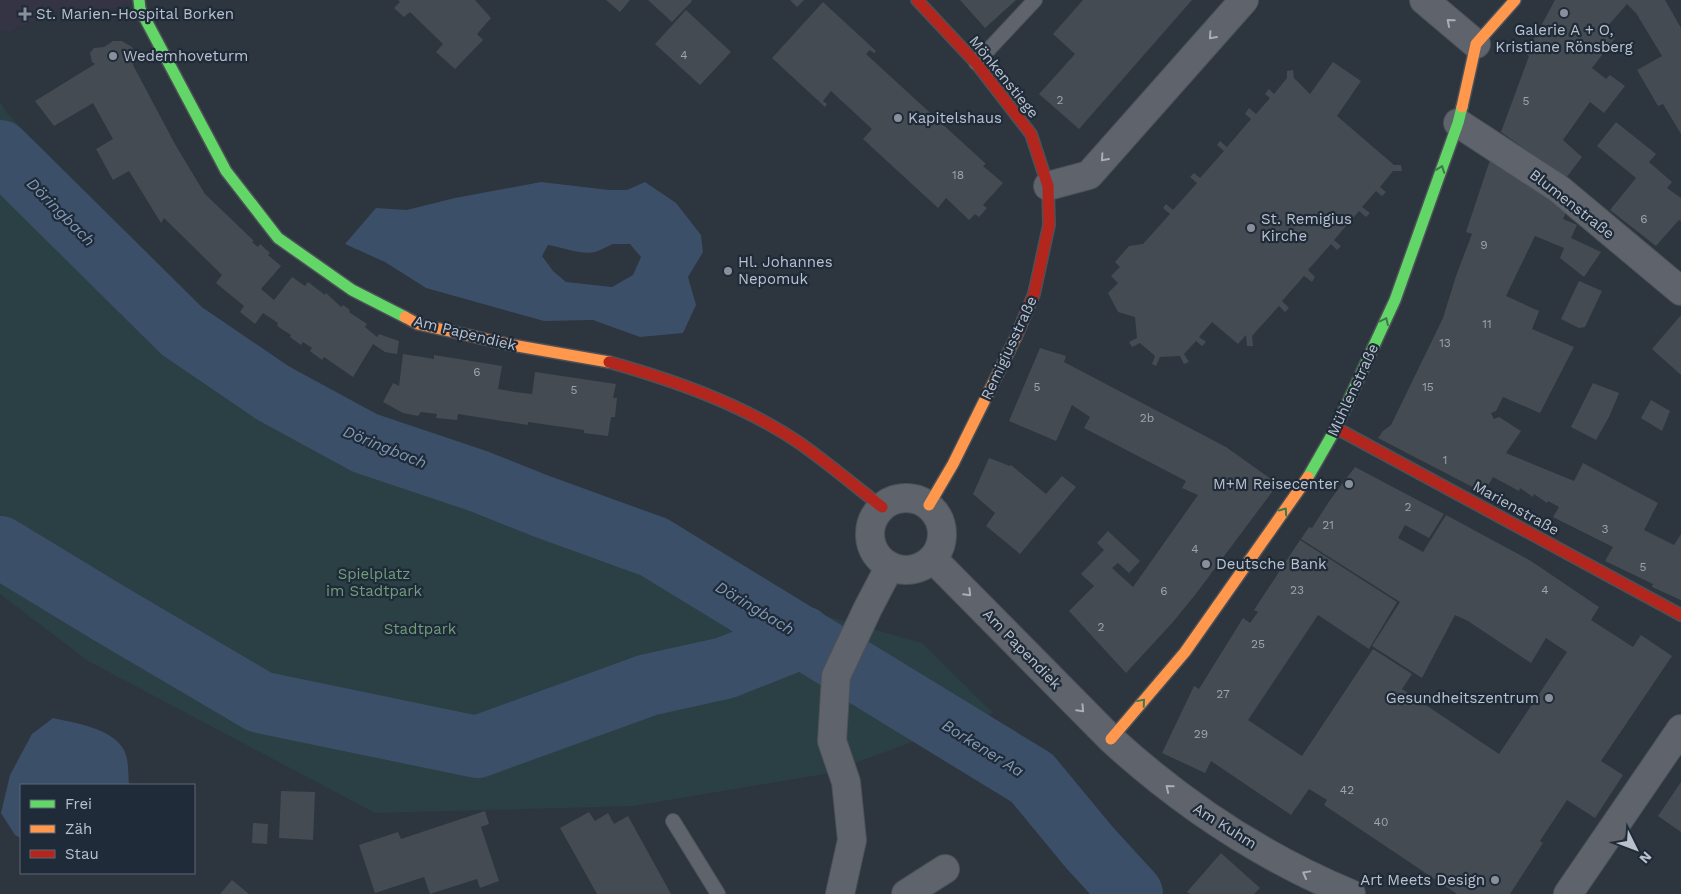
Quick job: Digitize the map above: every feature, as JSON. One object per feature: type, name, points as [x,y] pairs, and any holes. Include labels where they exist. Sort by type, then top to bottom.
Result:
[{"type":"street","name":"Am Papendiek","points":[[139,0],[140,9],[226,171],[278,238],[352,290],[418,324],[512,345],[598,360],[658,376],[704,394],[753,416],[800,444],[882,507]]},
{"type":"street","name":"Mönkenstiege","points":[[918,0],[976,63],[1031,134],[1048,186]]},
{"type":"street","points":[[1048,186],[1089,175],[1244,0]]},
{"type":"street","points":[[1424,0],[1476,44]]},
{"type":"street","name":"Mühlenstraße","points":[[1111,739],[1184,652],[1313,470],[1336,428],[1395,300],[1458,123],[1476,44],[1515,0]]},
{"type":"street","name":"Blumenstraße","points":[[1458,123],[1559,189],[1681,291]]},
{"type":"street","name":"Remigiusstraße","points":[[929,505],[957,456],[1007,357],[1034,294],[1049,225],[1048,186]]},
{"type":"street","name":"Marienstraße","points":[[1336,428],[1681,615]]},
{"type":"street","points":[[900,498],[920,499],[929,505],[937,514],[942,525],[943,537],[939,549],[932,559],[923,566],[913,570],[901,570],[881,560],[874,550],[870,539],[870,527],[874,516],[890,501],[900,498]]},
{"type":"street","name":"Am Papendiek","points":[[932,559],[1111,739]]},
{"type":"street","points":[[840,894],[852,840],[846,782],[832,741],[836,676],[890,566]]},
{"type":"street","points":[[1568,894],[1681,729]]},
{"type":"street","name":"Am Kuhm","points":[[1111,739],[1190,804],[1236,836],[1318,880],[1351,894]]},
{"type":"street","points":[[906,894],[944,869]]},
{"type":"lane","points":[[976,63],[1035,0]]},
{"type":"lane","points":[[673,820],[718,894]]},
{"type":"shaded area","name":"St. Marien-Hospital Borken","points":[[0,0],[136,0],[93,16],[55,12],[9,32],[0,29]]},
{"type":"shaded area","points":[[541,182],[609,190],[627,190],[645,182],[676,203],[701,235],[703,252],[688,277],[696,305],[683,333],[640,337],[593,320],[544,321],[426,288],[385,262],[345,244],[376,208],[407,210],[455,198]],"holes":[[[613,244],[630,244],[641,257],[633,275],[612,287],[566,282],[553,271],[542,256],[548,245],[589,253]]]},
{"type":"shaded area","points":[[53,718],[92,728],[111,736],[124,750],[127,758],[129,784],[20,784],[20,838],[15,835],[1,813],[10,775],[32,734]]},
{"type":"green space","name":"Stadtpark","points":[[0,102],[7,113],[191,311],[312,395],[602,502],[802,609],[922,643],[993,713],[824,774],[633,806],[375,813],[88,661],[0,594]]},
{"type":"building","points":[[398,0],[475,0],[491,18],[477,34],[483,40],[455,69],[436,52],[443,44],[410,12],[404,17],[394,8],[400,2]]},
{"type":"building","points":[[606,0],[630,0],[620,12]]},
{"type":"building","points":[[648,0],[691,0],[692,1],[672,22]]},
{"type":"building","points":[[790,0],[804,0],[797,7]]},
{"type":"building","points":[[960,0],[1016,0],[985,28]]},
{"type":"building","points":[[1083,0],[1192,0],[1079,129],[1039,94],[1075,54],[1053,34]]},
{"type":"building","points":[[1555,0],[1665,0],[1681,28],[1681,134],[1663,104],[1658,106],[1637,70],[1662,56],[1636,13],[1627,4],[1605,29],[1615,38],[1592,68],[1606,79],[1610,75],[1625,86],[1604,113],[1590,102],[1563,140],[1582,157],[1566,178],[1501,132],[1529,56],[1526,54]]},
{"type":"building","name":"Kapitelshaus","points":[[823,2],[876,51],[874,53],[870,50],[866,54],[986,164],[983,166],[1003,183],[983,205],[987,208],[979,217],[975,214],[969,220],[946,198],[938,208],[863,139],[872,129],[831,91],[823,101],[827,104],[825,107],[772,58]]},
{"type":"building","points":[[686,10],[731,52],[700,85],[655,44]]},
{"type":"building","points":[[113,41],[122,41],[132,47],[135,54],[133,65],[176,146],[205,194],[254,241],[252,242],[258,247],[260,244],[270,253],[268,255],[281,266],[261,289],[274,300],[292,277],[305,286],[308,282],[325,295],[326,293],[341,307],[343,305],[350,310],[349,312],[367,324],[365,327],[377,337],[379,334],[399,341],[397,354],[385,352],[373,344],[353,377],[324,357],[322,360],[310,351],[312,348],[303,342],[301,345],[290,337],[291,335],[277,326],[278,323],[263,313],[255,324],[240,312],[244,306],[216,283],[222,275],[164,218],[161,223],[129,171],[113,180],[96,149],[113,139],[93,103],[54,126],[35,101],[95,64],[92,62],[90,53],[94,48],[104,47]]},
{"type":"building","name":"St. Remigius Kirche","points":[[1333,62],[1361,81],[1337,116],[1394,165],[1401,165],[1402,171],[1393,171],[1380,187],[1386,192],[1382,196],[1376,191],[1362,207],[1370,213],[1366,217],[1359,211],[1334,240],[1341,246],[1337,250],[1331,244],[1308,270],[1315,277],[1312,282],[1304,276],[1282,301],[1289,308],[1285,312],[1279,306],[1252,336],[1253,346],[1247,346],[1246,335],[1238,344],[1212,322],[1199,337],[1206,342],[1202,346],[1196,341],[1184,354],[1189,362],[1184,364],[1180,356],[1160,357],[1156,366],[1152,364],[1155,356],[1140,343],[1132,347],[1129,342],[1137,338],[1135,317],[1118,312],[1108,293],[1118,283],[1111,276],[1120,267],[1115,262],[1129,246],[1143,244],[1170,214],[1163,208],[1166,204],[1173,210],[1197,183],[1190,177],[1194,173],[1200,178],[1224,151],[1217,145],[1220,141],[1227,147],[1251,119],[1245,114],[1249,108],[1256,114],[1270,98],[1265,94],[1269,89],[1274,94],[1287,78],[1287,71],[1293,70],[1294,78],[1310,94]]},
{"type":"building","points":[[1616,122],[1656,154],[1649,162],[1672,182],[1667,188],[1681,198],[1681,221],[1679,220],[1656,246],[1610,210],[1636,178],[1597,146]]},
{"type":"building","points":[[1490,160],[1567,210],[1563,219],[1577,225],[1571,238],[1601,252],[1584,277],[1560,258],[1564,248],[1535,236],[1506,296],[1539,311],[1532,329],[1574,347],[1540,413],[1503,397],[1496,411],[1491,413],[1494,419],[1499,417],[1521,431],[1506,453],[1574,481],[1583,463],[1658,503],[1644,530],[1674,545],[1681,534],[1681,600],[1652,587],[1653,584],[1605,561],[1613,547],[1553,517],[1559,507],[1548,501],[1547,503],[1534,494],[1533,497],[1520,488],[1519,491],[1493,477],[1484,493],[1378,438],[1391,425],[1443,318],[1472,234],[1466,232]]},
{"type":"building","points":[[1579,281],[1602,291],[1585,327],[1579,328],[1561,319]]},
{"type":"building","points":[[1681,315],[1681,375],[1652,349]]},
{"type":"building","points":[[1040,348],[1066,356],[1064,362],[1226,447],[1278,484],[1195,595],[1126,673],[1069,611],[1094,586],[1081,574],[1104,550],[1097,543],[1108,531],[1140,561],[1129,573],[1118,563],[1112,568],[1133,587],[1198,495],[1182,488],[1186,481],[1084,428],[1090,417],[1072,405],[1056,441],[1009,421]]},
{"type":"building","points":[[403,354],[434,359],[434,355],[502,366],[498,389],[515,392],[532,394],[535,372],[616,384],[613,398],[617,398],[615,417],[611,417],[608,436],[584,433],[584,430],[528,422],[528,425],[458,414],[457,420],[436,418],[437,414],[421,412],[418,416],[403,413],[383,402],[393,383],[399,386]]},
{"type":"building","points":[[1593,383],[1619,393],[1610,415],[1596,440],[1571,427]]},
{"type":"building","points":[[1651,400],[1670,411],[1662,431],[1641,418]]},
{"type":"building","points":[[989,458],[1011,465],[1046,494],[1062,476],[1076,487],[1020,554],[986,526],[995,513],[973,494]]},
{"type":"building","points":[[1355,467],[1444,514],[1429,538],[1405,525],[1398,538],[1423,552],[1446,515],[1531,561],[1599,607],[1591,620],[1633,647],[1641,635],[1672,656],[1601,761],[1623,775],[1595,818],[1567,800],[1540,841],[1543,843],[1510,894],[1457,894],[1324,805],[1327,800],[1309,789],[1291,815],[1211,761],[1205,773],[1162,753],[1194,686],[1199,689],[1243,618],[1250,623],[1258,612],[1254,610],[1300,540],[1397,602],[1369,649],[1318,615],[1248,720],[1302,756],[1373,649],[1412,674],[1402,689],[1499,754],[1567,652],[1546,638],[1531,663],[1468,621],[1455,615],[1422,678],[1372,646],[1400,602],[1301,539],[1309,527],[1312,528]]},
{"type":"building","points":[[1681,782],[1681,832],[1658,816]]},
{"type":"building","points":[[281,791],[315,792],[313,840],[279,838]]},
{"type":"building","points":[[485,811],[489,824],[481,827],[499,881],[480,888],[477,879],[430,894],[424,877],[375,893],[359,845],[398,832],[401,839]]},
{"type":"building","points":[[589,812],[595,821],[608,813],[614,824],[628,816],[671,894],[597,894],[560,828]]},
{"type":"building","points":[[253,823],[268,824],[267,844],[252,843]]},
{"type":"building","points":[[1221,853],[1260,888],[1254,894],[1190,894],[1187,892]]},
{"type":"building","points":[[232,880],[249,894],[220,894]]},
{"type":"waterway","name":"Döringbach","points":[[0,151],[182,331],[273,393],[365,443],[478,481],[654,547],[1032,778],[1089,847],[1132,894]]},
{"type":"waterway","points":[[0,547],[260,702],[477,747],[648,685],[725,668],[803,637]]},
{"type":"traffic: fast","points":[[139,0],[140,9],[226,171],[278,238],[352,290],[405,317]]},
{"type":"traffic: fast","points":[[1308,477],[1336,428],[1395,300],[1462,107]]},
{"type":"traffic: slow","points":[[1462,107],[1476,44],[1515,0]]},
{"type":"traffic: slow","points":[[405,317],[418,324],[512,345],[609,362]]},
{"type":"traffic: slow","points":[[929,505],[953,464],[1016,337]]},
{"type":"traffic: slow","points":[[1111,739],[1185,652],[1308,477]]},
{"type":"traffic: jam","points":[[917,0],[976,63],[1031,134],[1048,186],[1049,225],[1034,294],[1016,337]]},
{"type":"traffic: jam","points":[[609,362],[684,386],[756,417],[801,444],[882,507]]},
{"type":"traffic: jam","points":[[1336,428],[1681,615]]},
{"type":"place","name":"Galerie A + O, Kristiane Rönsberg","points":[[1564,13]]},
{"type":"place","name":"St. Marien-Hospital Borken","points":[[25,14]]},
{"type":"place","name":"Wedemhoveturm","points":[[113,56]]},
{"type":"place","name":"Kapitelshaus","points":[[898,118]]},
{"type":"place","name":"St. Remigius Kirche","points":[[1251,228]]},
{"type":"place","name":"Hl. Johannes Nepomuk","points":[[728,271]]},
{"type":"place","name":"M+M Reisecenter","points":[[1349,484]]},
{"type":"place","name":"Deutsche Bank","points":[[1206,564]]},
{"type":"place","name":"Gesundheitszentrum","points":[[1549,698]]},
{"type":"place","name":"Art Meets Design","points":[[1495,880]]},
{"type":"park label","name":"Spielplatz im Stadtpark","points":[[374,582]]},
{"type":"water label","name":"Borkener Aa","points":[[983,748]]}]
